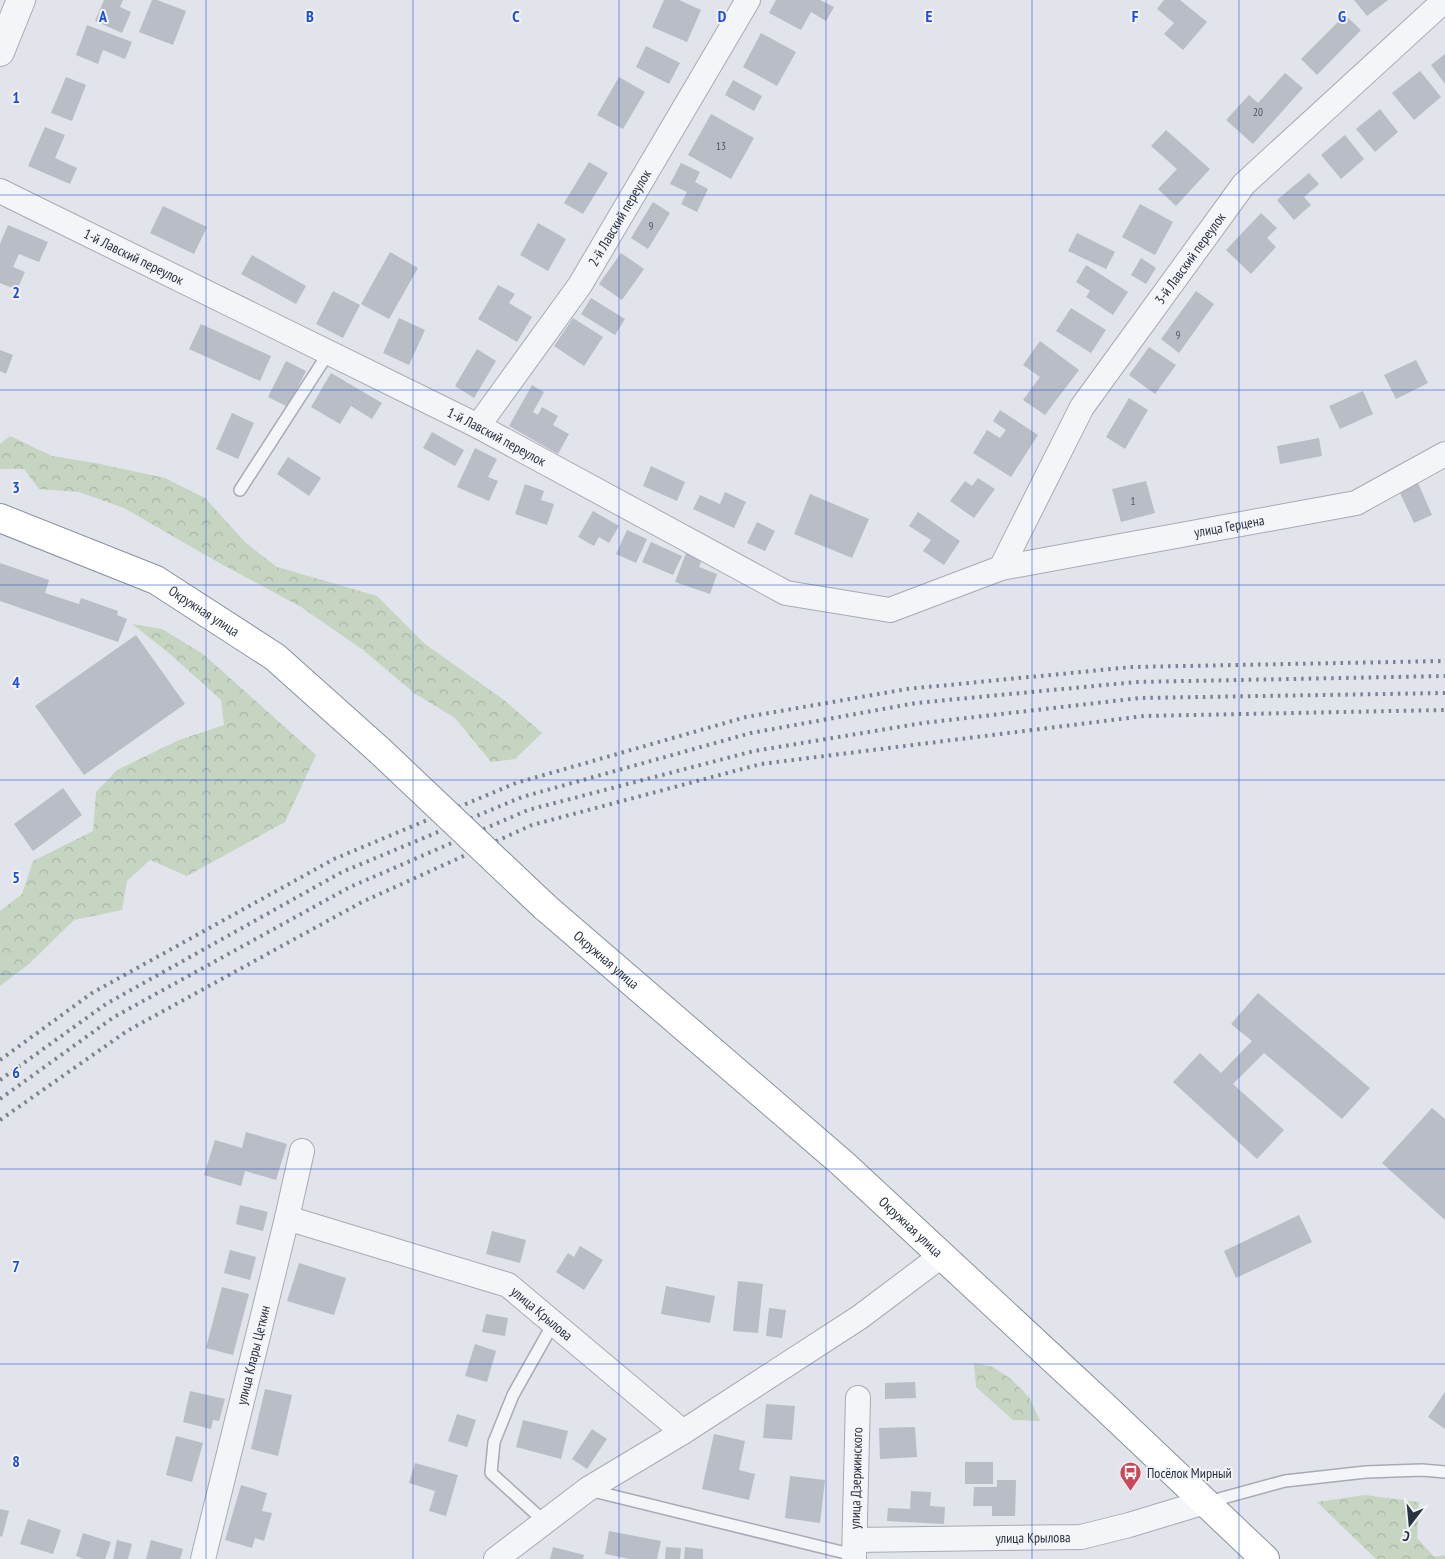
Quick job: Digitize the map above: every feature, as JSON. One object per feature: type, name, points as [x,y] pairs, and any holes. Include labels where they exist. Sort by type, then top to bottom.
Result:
[{"type":"highway","name":"Окружная улица","points":[[0,518],[156,580],[275,657],[379,750],[545,907],[835,1157],[1107,1409],[1265,1559]]},
{"type":"street","points":[[0,52],[20,0]]},
{"type":"street","name":"2-й Лавский переулок","points":[[478,426],[580,284],[748,0]]},
{"type":"street","name":"3-й Лавский переулок","points":[[1001,568],[1082,407],[1244,184],[1445,0]]},
{"type":"street","name":"1-й Лавский переулок","points":[[0,191],[478,426],[786,593],[890,610],[1001,568]]},
{"type":"street","name":"улица Герцена","points":[[1001,568],[1356,503],[1445,454]]},
{"type":"street","name":"улица Клары Цеткин","points":[[203,1559],[302,1151]]},
{"type":"street","name":"улица Крылова","points":[[287,1218],[508,1285],[683,1432]]},
{"type":"street","points":[[496,1559],[588,1489],[683,1432],[860,1317],[941,1256]]},
{"type":"street","name":"улица Дзержинского","points":[[854,1551],[858,1398]]},
{"type":"street","name":"улица Крылова","points":[[854,1551],[1081,1537],[1129,1526],[1205,1502]]},
{"type":"lane","points":[[240,490],[329,352]]},
{"type":"lane","points":[[544,1522],[491,1473],[494,1442],[513,1395],[553,1324]]},
{"type":"lane","points":[[1205,1502],[1285,1481],[1366,1472],[1422,1470],[1445,1472]]},
{"type":"lane","points":[[588,1489],[854,1551]]},
{"type":"green space","points":[[10,436],[52,456],[165,478],[205,498],[246,543],[277,567],[377,596],[425,644],[504,700],[542,733],[515,759],[491,762],[455,718],[414,693],[363,650],[301,607],[124,508],[79,492],[39,489],[24,469],[0,469],[0,444]]},
{"type":"green space","points":[[132,624],[162,629],[203,654],[316,755],[285,822],[187,876],[150,860],[127,881],[122,910],[74,920],[29,964],[0,986],[0,911],[22,894],[33,861],[93,831],[96,792],[117,770],[179,740],[224,725],[221,700],[170,654]]},
{"type":"green space","points":[[974,1363],[993,1367],[1011,1379],[1029,1397],[1040,1421],[1013,1420],[976,1387]]},
{"type":"green space","points":[[1365,1495],[1419,1502],[1417,1538],[1434,1557],[1445,1555],[1445,1559],[1376,1559],[1317,1502]]},
{"type":"building","points":[[104,0],[123,0],[120,7],[131,12],[122,33],[95,21]]},
{"type":"building","points":[[152,0],[157,0],[186,11],[173,45],[139,32]]},
{"type":"building","points":[[664,0],[679,0],[701,10],[687,42],[652,27]]},
{"type":"building","points":[[776,0],[820,0],[834,7],[826,21],[811,12],[801,30],[769,13]]},
{"type":"building","points":[[1164,0],[1180,0],[1207,22],[1183,50],[1164,34],[1174,23],[1157,9]]},
{"type":"building","points":[[1354,0],[1388,0],[1367,16]]},
{"type":"building","points":[[1345,15],[1361,30],[1317,75],[1301,59]]},
{"type":"building","points":[[87,25],[132,42],[125,59],[103,50],[98,64],[76,55]]},
{"type":"building","points":[[761,33],[796,52],[777,86],[743,67]]},
{"type":"building","points":[[646,46],[680,63],[669,84],[636,67]]},
{"type":"building","points":[[1445,54],[1445,84],[1431,65]]},
{"type":"building","points":[[1420,71],[1441,97],[1414,120],[1392,93]]},
{"type":"building","points":[[1285,73],[1303,88],[1253,144],[1226,120],[1249,95],[1258,103]]},
{"type":"building","points":[[66,77],[86,85],[72,121],[51,113]]},
{"type":"building","points":[[619,77],[645,92],[623,129],[597,115]]},
{"type":"building","points":[[733,80],[762,96],[754,111],[725,95]]},
{"type":"building","points":[[1380,109],[1398,132],[1375,152],[1356,129]]},
{"type":"building","points":[[711,114],[754,138],[731,179],[688,155]]},
{"type":"building","points":[[45,127],[65,135],[55,158],[77,168],[70,184],[28,166]]},
{"type":"building","points":[[1166,130],[1210,169],[1176,206],[1158,189],[1177,169],[1151,146]]},
{"type":"building","points":[[1345,135],[1364,159],[1341,179],[1321,155]]},
{"type":"building","points":[[589,162],[608,173],[583,214],[564,203]]},
{"type":"building","points":[[681,163],[700,172],[695,182],[708,189],[697,212],[681,204],[687,192],[670,184]]},
{"type":"building","points":[[1309,173],[1319,184],[1304,197],[1311,205],[1294,220],[1277,200]]},
{"type":"building","points":[[653,202],[670,213],[648,249],[631,238]]},
{"type":"building","points":[[1140,204],[1173,222],[1155,255],[1122,237]]},
{"type":"building","points":[[163,206],[207,227],[194,254],[150,233]]},
{"type":"building","points":[[1261,213],[1277,228],[1267,238],[1276,247],[1251,274],[1226,250]]},
{"type":"building","points":[[538,223],[566,239],[548,271],[520,255]]},
{"type":"building","points":[[8,225],[48,242],[39,262],[19,254],[13,267],[25,272],[17,290],[0,283],[0,244]]},
{"type":"building","points":[[1077,233],[1115,252],[1106,269],[1068,251]]},
{"type":"building","points":[[390,252],[418,268],[389,319],[361,304]]},
{"type":"building","points":[[621,253],[644,269],[622,300],[599,284]]},
{"type":"building","points":[[252,255],[306,286],[296,304],[241,274]]},
{"type":"building","points":[[1141,258],[1156,268],[1146,284],[1131,275]]},
{"type":"building","points":[[1086,265],[1128,292],[1113,315],[1086,297],[1090,291],[1076,282]]},
{"type":"building","points":[[498,285],[515,294],[509,303],[532,317],[517,342],[478,319]]},
{"type":"building","points":[[333,291],[360,305],[343,338],[316,324]]},
{"type":"building","points":[[1196,291],[1214,304],[1179,353],[1161,339]]},
{"type":"building","points":[[591,298],[625,319],[615,335],[581,314]]},
{"type":"building","points":[[1071,308],[1106,330],[1091,353],[1056,331]]},
{"type":"building","points":[[399,318],[425,330],[409,365],[383,353]]},
{"type":"building","points":[[573,318],[603,337],[584,366],[554,346]]},
{"type":"building","points":[[201,324],[271,356],[260,381],[189,349]]},
{"type":"building","points":[[1040,341],[1079,370],[1045,415],[1023,400],[1040,377],[1023,365]]},
{"type":"building","points":[[1149,347],[1176,365],[1155,394],[1129,375]]},
{"type":"building","points":[[477,349],[496,361],[474,398],[455,386]]},
{"type":"building","points":[[0,350],[13,355],[6,374],[0,371]]},
{"type":"building","points":[[1416,360],[1428,383],[1396,399],[1384,375]]},
{"type":"building","points":[[286,361],[306,371],[288,407],[268,397]]},
{"type":"building","points":[[331,373],[382,403],[372,419],[351,406],[340,424],[311,407]]},
{"type":"building","points":[[532,385],[544,392],[533,412],[538,415],[542,407],[558,416],[553,425],[569,434],[558,454],[509,426]]},
{"type":"building","points":[[1363,391],[1373,414],[1340,429],[1329,406]]},
{"type":"building","points":[[1129,398],[1148,410],[1125,449],[1106,437]]},
{"type":"building","points":[[1000,410],[1038,435],[1011,477],[973,453],[987,430],[1000,438],[1006,430],[993,421]]},
{"type":"building","points":[[232,413],[254,423],[238,459],[216,449]]},
{"type":"building","points":[[432,432],[464,450],[455,466],[423,448]]},
{"type":"building","points":[[1319,438],[1322,456],[1280,464],[1277,446]]},
{"type":"building","points":[[475,448],[497,459],[488,477],[498,481],[489,501],[457,487]]},
{"type":"building","points":[[288,457],[321,478],[309,496],[277,474]]},
{"type":"building","points":[[651,466],[685,482],[677,501],[643,486]]},
{"type":"building","points":[[978,478],[995,489],[974,518],[950,501],[965,481],[972,486]]},
{"type":"building","points":[[1146,481],[1155,513],[1121,522],[1112,489]]},
{"type":"building","points":[[1418,483],[1432,515],[1414,523],[1399,491]]},
{"type":"building","points":[[525,484],[544,491],[541,500],[554,504],[547,525],[515,514]]},
{"type":"building","points":[[725,492],[746,502],[734,528],[693,509],[700,495],[720,504]]},
{"type":"building","points":[[810,494],[869,519],[852,558],[794,534]]},
{"type":"building","points":[[593,511],[619,526],[609,543],[599,537],[594,546],[578,537]]},
{"type":"building","points":[[918,512],[960,541],[944,565],[923,551],[931,540],[909,526]]},
{"type":"building","points":[[757,522],[775,531],[765,551],[747,543]]},
{"type":"building","points":[[627,530],[647,539],[636,563],[616,554]]},
{"type":"building","points":[[651,542],[682,556],[673,575],[642,562]]},
{"type":"building","points":[[686,553],[702,559],[699,567],[717,574],[710,594],[675,582]]},
{"type":"building","points":[[0,563],[49,580],[45,593],[79,604],[81,598],[118,611],[117,615],[127,619],[118,642],[0,601]]},
{"type":"building","points":[[136,635],[185,704],[84,775],[35,706]]},
{"type":"building","points":[[63,788],[82,815],[33,851],[14,824]]},
{"type":"building","points":[[1258,993],[1370,1088],[1342,1119],[1264,1053],[1233,1084],[1284,1130],[1257,1159],[1173,1082],[1200,1053],[1221,1073],[1252,1041],[1231,1024]]},
{"type":"building","points":[[1432,1108],[1445,1119],[1445,1220],[1382,1163]]},
{"type":"building","points":[[246,1132],[287,1144],[276,1180],[245,1171],[241,1186],[204,1175],[215,1140],[242,1148]]},
{"type":"building","points":[[240,1205],[268,1212],[263,1231],[236,1224]]},
{"type":"building","points":[[1299,1215],[1312,1242],[1236,1278],[1224,1251]]},
{"type":"building","points":[[492,1231],[526,1240],[520,1263],[486,1254]]},
{"type":"building","points":[[580,1246],[603,1260],[584,1290],[556,1272],[568,1253],[574,1257]]},
{"type":"building","points":[[230,1250],[256,1257],[250,1280],[224,1273]]},
{"type":"building","points":[[299,1263],[346,1278],[334,1315],[287,1301]]},
{"type":"building","points":[[738,1281],[763,1284],[758,1333],[733,1331]]},
{"type":"building","points":[[666,1286],[715,1296],[710,1323],[661,1314]]},
{"type":"building","points":[[222,1287],[249,1294],[233,1355],[206,1348]]},
{"type":"building","points":[[769,1308],[786,1310],[782,1338],[766,1336]]},
{"type":"building","points":[[486,1314],[508,1318],[505,1336],[482,1332]]},
{"type":"building","points":[[475,1344],[496,1351],[487,1382],[465,1376]]},
{"type":"building","points":[[915,1382],[916,1398],[885,1399],[885,1383]]},
{"type":"building","points":[[265,1389],[292,1395],[278,1456],[251,1449]]},
{"type":"building","points":[[190,1391],[225,1399],[219,1421],[213,1420],[211,1429],[183,1422]]},
{"type":"building","points":[[1445,1392],[1445,1429],[1428,1417]]},
{"type":"building","points":[[766,1404],[795,1406],[792,1440],[763,1438]]},
{"type":"building","points":[[457,1414],[476,1420],[467,1447],[448,1441]]},
{"type":"building","points":[[523,1420],[568,1431],[561,1459],[516,1447]]},
{"type":"building","points":[[915,1427],[917,1457],[880,1459],[879,1428]]},
{"type":"building","points":[[592,1429],[607,1439],[587,1469],[572,1459]]},
{"type":"building","points":[[714,1434],[745,1441],[739,1470],[755,1474],[749,1500],[702,1489]]},
{"type":"building","points":[[176,1436],[203,1443],[192,1482],[166,1475]]},
{"type":"building","points":[[965,1462],[993,1462],[993,1484],[965,1484]]},
{"type":"building","points":[[415,1463],[458,1475],[446,1516],[429,1511],[435,1491],[409,1483]]},
{"type":"building","points":[[790,1476],[825,1480],[820,1523],[785,1518]]},
{"type":"building","points":[[997,1480],[1016,1480],[1015,1516],[992,1516],[992,1506],[973,1506],[974,1487],[997,1487]]},
{"type":"building","points":[[241,1485],[267,1493],[262,1511],[272,1513],[264,1541],[255,1538],[252,1548],[225,1540]]},
{"type":"building","points":[[911,1491],[931,1492],[930,1506],[945,1507],[944,1524],[887,1521],[888,1508],[910,1509]]},
{"type":"building","points":[[0,1509],[9,1511],[2,1537],[0,1536]]},
{"type":"building","points":[[28,1519],[61,1530],[53,1554],[20,1544]]},
{"type":"building","points":[[609,1531],[661,1541],[657,1559],[630,1559],[605,1554]]},
{"type":"building","points":[[83,1533],[111,1542],[105,1559],[84,1559],[76,1556]]},
{"type":"building","points":[[117,1540],[132,1544],[128,1559],[113,1559]]},
{"type":"building","points":[[151,1540],[183,1549],[180,1559],[146,1559]]},
{"type":"building","points":[[553,1547],[584,1555],[583,1559],[550,1559]]},
{"type":"building","points":[[666,1547],[681,1548],[680,1559],[665,1559]]},
{"type":"building","points":[[685,1547],[703,1549],[703,1559],[684,1559]]},
{"type":"railway","points":[[0,1060],[92,993],[334,859],[516,783],[746,717],[907,689],[1132,667],[1445,661]]},
{"type":"railway","points":[[0,1080],[106,1004],[342,872],[522,797],[751,733],[916,703],[1136,682],[1445,676]]},
{"type":"railway","points":[[0,1099],[114,1017],[350,887],[528,810],[754,751],[923,723],[1140,698],[1445,693]]},
{"type":"railway","points":[[0,1120],[127,1031],[362,902],[532,825],[761,764],[1144,716],[1445,710]]},
{"type":"place","name":"Посёлок Мирный","points":[[1131,1492]]}]
